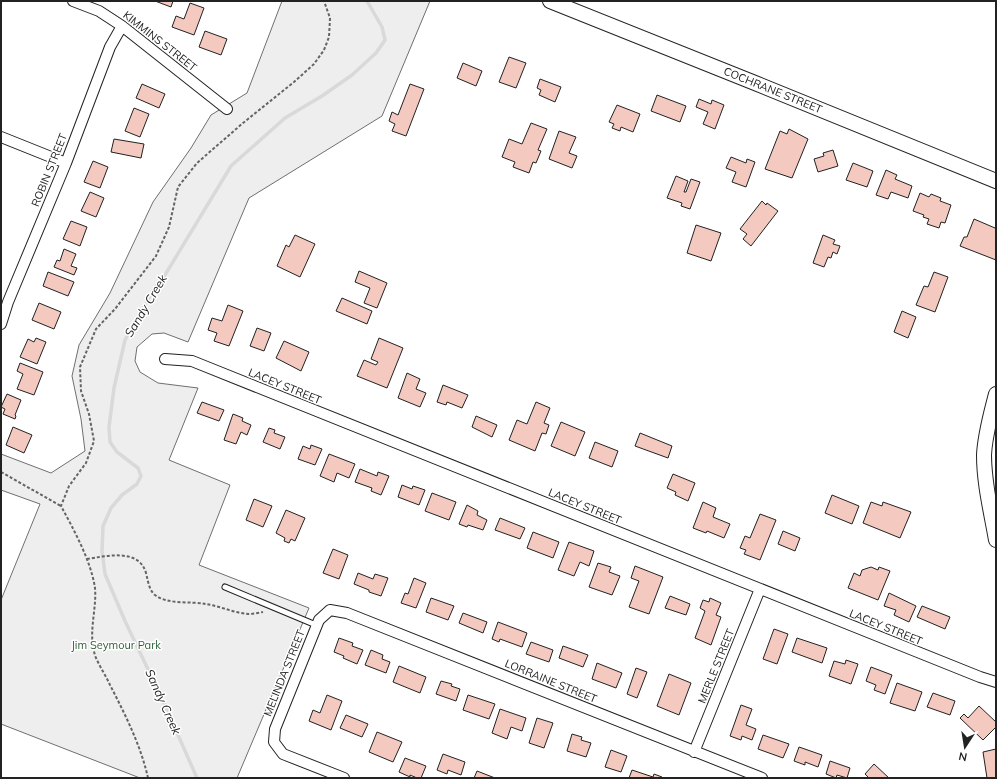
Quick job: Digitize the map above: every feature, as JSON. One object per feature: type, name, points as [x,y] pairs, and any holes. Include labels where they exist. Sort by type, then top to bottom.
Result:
[{"type":"street","name":"KIMMINS STREET","points":[[73,1],[99,11],[122,26],[227,109]]},
{"type":"street","name":"COCHRANE STREET","points":[[550,1],[755,82],[996,181]]},
{"type":"street","name":"ROBIN STREET","points":[[1,324],[5,300],[66,163],[110,47],[122,26]]},
{"type":"street","points":[[1,137],[66,163]]},
{"type":"street","name":"LACEY STREET","points":[[165,359],[192,361],[760,590],[996,682]]},
{"type":"street","points":[[996,394],[989,421],[984,453],[986,484],[996,540]]},
{"type":"street","name":"MERLE STREET","points":[[694,752],[760,590]]},
{"type":"street","name":"MELINDA STREET","points":[[330,610],[318,620],[275,728],[274,742],[283,754],[344,778]]},
{"type":"street","name":"LORRAINE STREET","points":[[330,610],[347,613],[762,778]]},
{"type":"lane","points":[[226,587],[316,625]]},
{"type":"path","points":[[61,506],[69,486],[86,464],[94,441],[89,414],[81,391],[80,367],[96,329],[115,309],[156,256],[169,227],[178,187],[197,163],[243,122],[314,64],[324,50],[329,37],[330,18],[324,1]]},
{"type":"path","points":[[1,472],[61,506],[75,530],[87,559],[94,587],[95,609],[92,641],[96,657],[115,694],[144,760],[148,778]]},
{"type":"path","points":[[87,559],[121,555],[140,562],[145,570],[148,586],[155,595],[166,600],[206,604],[246,614],[266,612]]},
{"type":"green space","name":"Jim Seymour Park","points":[[282,1],[430,1],[382,116],[249,198],[188,342],[164,333],[152,334],[137,347],[135,361],[140,372],[158,383],[198,388],[169,460],[230,485],[199,565],[309,608],[237,778],[140,778],[1,724],[1,600],[40,504],[1,490],[1,454],[51,473],[85,451],[81,419],[72,376],[79,345],[110,293],[153,202],[191,148],[211,115],[247,93]]},
{"type":"building","points":[[155,1],[173,1],[171,7]]},
{"type":"building","points":[[190,3],[204,8],[194,35],[172,27],[176,16],[184,19]]},
{"type":"building","points":[[205,31],[227,39],[221,55],[199,47]]},
{"type":"building","points":[[509,57],[526,63],[516,88],[499,82]]},
{"type":"building","points":[[463,63],[482,71],[476,86],[457,78]]},
{"type":"building","points":[[540,79],[561,87],[555,102],[539,95],[541,90],[537,88]]},
{"type":"building","points":[[142,84],[165,94],[159,108],[136,98]]},
{"type":"building","points":[[410,84],[424,89],[406,136],[392,131],[395,124],[389,121],[392,112],[398,115]]},
{"type":"building","points":[[657,95],[686,106],[680,122],[651,111]]},
{"type":"building","points":[[699,99],[711,104],[712,100],[724,105],[715,129],[703,124],[708,112],[696,107]]},
{"type":"building","points":[[617,105],[640,114],[633,132],[621,127],[620,131],[612,128],[614,124],[609,122]]},
{"type":"building","points":[[134,108],[149,114],[140,137],[125,131]]},
{"type":"building","points":[[531,123],[547,129],[538,150],[541,151],[536,163],[533,162],[529,173],[513,167],[515,162],[502,157],[509,139],[522,144]]},
{"type":"building","points":[[789,129],[808,139],[792,178],[765,169],[780,131],[787,134]]},
{"type":"building","points":[[559,131],[576,137],[569,153],[577,156],[572,168],[549,159]]},
{"type":"building","points":[[114,139],[144,144],[141,158],[111,152]]},
{"type":"building","points":[[833,150],[838,166],[818,172],[814,159],[824,156],[823,153]]},
{"type":"building","points":[[731,157],[746,163],[747,159],[755,162],[746,187],[732,182],[736,172],[726,168]]},
{"type":"building","points":[[93,161],[108,167],[100,188],[84,182]]},
{"type":"building","points":[[853,163],[873,171],[867,187],[846,180]]},
{"type":"building","points":[[886,170],[897,175],[895,179],[912,186],[908,198],[891,192],[888,199],[876,195]]},
{"type":"building","points":[[676,176],[688,181],[684,192],[686,192],[691,179],[700,182],[690,209],[681,206],[682,203],[667,198]]},
{"type":"building","points":[[90,192],[104,198],[96,217],[81,211]]},
{"type":"building","points":[[920,193],[929,197],[931,194],[941,198],[940,201],[951,205],[945,223],[941,222],[939,228],[927,224],[929,219],[923,217],[924,215],[913,211]]},
{"type":"building","points":[[762,201],[766,205],[767,203],[778,211],[751,246],[743,239],[747,234],[740,229]]},
{"type":"building","points":[[974,219],[995,228],[996,226],[996,260],[960,246],[964,237],[967,237]]},
{"type":"building","points":[[71,221],[87,227],[80,246],[63,239]]},
{"type":"building","points":[[696,225],[721,233],[711,261],[687,253]]},
{"type":"building","points":[[295,235],[315,244],[300,277],[277,266],[286,245],[289,247]]},
{"type":"building","points":[[823,235],[835,240],[833,244],[840,246],[837,254],[833,252],[831,258],[828,257],[824,267],[813,263]]},
{"type":"building","points":[[64,249],[76,254],[71,266],[77,268],[74,275],[54,267],[57,260],[60,261]]},
{"type":"building","points":[[359,271],[387,283],[377,308],[364,303],[370,288],[355,282]]},
{"type":"building","points":[[48,272],[74,282],[68,296],[43,286]]},
{"type":"building","points":[[934,272],[948,277],[935,312],[916,305],[924,286],[928,287]]},
{"type":"building","points":[[342,298],[372,311],[367,324],[336,311]]},
{"type":"building","points":[[39,303],[61,312],[54,329],[32,320]]},
{"type":"building","points":[[228,305],[243,311],[229,346],[214,341],[217,333],[208,330],[212,318],[222,321]]},
{"type":"building","points":[[902,311],[916,317],[908,338],[894,332]]},
{"type":"building","points":[[257,328],[271,333],[264,351],[250,346]]},
{"type":"building","points":[[36,338],[46,342],[37,364],[20,357],[28,339],[34,342]]},
{"type":"building","points":[[379,338],[403,348],[387,388],[357,376],[364,360],[376,365],[378,362],[371,359]]},
{"type":"building","points":[[284,341],[309,352],[301,371],[276,358]]},
{"type":"building","points":[[20,363],[43,372],[34,395],[17,389],[23,374],[17,371]]},
{"type":"building","points":[[407,373],[420,379],[416,389],[426,393],[420,407],[398,398]]},
{"type":"building","points":[[443,385],[468,395],[462,408],[447,402],[446,405],[437,402]]},
{"type":"building","points":[[7,394],[21,400],[15,415],[15,419],[3,414],[5,409],[1,407]]},
{"type":"building","points":[[202,402],[224,410],[219,421],[197,413]]},
{"type":"building","points":[[536,402],[550,408],[544,423],[549,425],[546,434],[542,433],[535,451],[509,440],[517,420],[527,424]]},
{"type":"building","points":[[233,414],[243,418],[242,421],[251,425],[247,435],[241,432],[236,444],[224,440]]},
{"type":"building","points":[[476,416],[497,425],[492,437],[472,427]]},
{"type":"building","points":[[561,422],[585,432],[575,456],[551,446]]},
{"type":"building","points":[[13,427],[32,435],[24,453],[6,445]]},
{"type":"building","points":[[269,428],[275,430],[274,433],[285,437],[280,449],[263,442]]},
{"type":"building","points":[[640,433],[672,446],[668,458],[635,446]]},
{"type":"building","points":[[595,442],[618,451],[612,467],[589,458]]},
{"type":"building","points":[[311,445],[322,449],[315,465],[298,459],[303,446],[310,449]]},
{"type":"building","points":[[329,454],[355,464],[349,478],[337,473],[334,482],[320,476]]},
{"type":"building","points":[[360,469],[377,476],[378,472],[389,476],[381,495],[371,491],[372,488],[355,482]]},
{"type":"building","points":[[673,474],[695,483],[688,501],[675,495],[676,492],[667,488]]},
{"type":"building","points":[[402,485],[412,489],[413,486],[425,490],[419,505],[398,497]]},
{"type":"building","points":[[432,493],[456,502],[449,520],[425,511]]},
{"type":"building","points":[[832,495],[859,506],[852,524],[825,513]]},
{"type":"building","points":[[254,499],[272,506],[263,527],[246,520]]},
{"type":"building","points":[[703,502],[716,508],[713,517],[730,524],[724,538],[707,531],[706,533],[693,528]]},
{"type":"building","points":[[871,502],[882,506],[883,502],[911,512],[900,538],[863,523]]},
{"type":"building","points":[[467,505],[478,511],[477,515],[487,520],[483,530],[468,525],[467,527],[459,524]]},
{"type":"building","points":[[286,510],[305,518],[295,541],[291,539],[289,543],[284,541],[285,538],[276,533]]},
{"type":"building","points":[[760,514],[776,520],[760,560],[744,554],[746,550],[740,548],[745,536],[750,538]]},
{"type":"building","points":[[500,518],[525,528],[520,539],[495,530]]},
{"type":"building","points":[[783,531],[800,538],[795,551],[778,544]]},
{"type":"building","points":[[533,532],[559,542],[553,558],[527,548]]},
{"type":"building","points":[[569,542],[594,551],[589,566],[580,562],[574,576],[558,570]]},
{"type":"building","points":[[333,549],[348,555],[339,579],[323,573]]},
{"type":"building","points":[[598,563],[611,567],[609,572],[620,576],[612,595],[589,587]]},
{"type":"building","points":[[635,566],[663,577],[649,614],[629,607],[639,581],[631,578]]},
{"type":"building","points":[[871,567],[878,570],[879,567],[890,571],[878,600],[848,588],[854,573],[860,576],[862,570]]},
{"type":"building","points":[[358,573],[373,579],[375,574],[388,578],[381,596],[369,592],[369,590],[354,584]]},
{"type":"building","points":[[414,578],[426,583],[416,608],[401,603],[405,593],[408,594]]},
{"type":"building","points":[[889,593],[916,606],[909,622],[894,615],[896,610],[884,606]]},
{"type":"building","points":[[670,596],[690,604],[686,615],[665,608]]},
{"type":"building","points":[[431,598],[454,606],[448,620],[426,612]]},
{"type":"building","points":[[710,598],[721,603],[716,615],[721,617],[711,645],[695,638],[705,611],[700,608],[703,600],[709,602]]},
{"type":"building","points":[[922,606],[950,617],[945,629],[917,617]]},
{"type":"building","points":[[463,613],[487,622],[483,633],[459,623]]},
{"type":"building","points":[[498,622],[527,633],[522,647],[500,639],[499,642],[492,639]]},
{"type":"building","points":[[774,629],[788,634],[777,664],[763,659]]},
{"type":"building","points":[[339,638],[353,643],[352,646],[363,650],[357,664],[334,652]]},
{"type":"building","points":[[797,638],[827,648],[822,663],[792,652]]},
{"type":"building","points":[[531,642],[553,650],[549,662],[526,654]]},
{"type":"building","points":[[563,646],[588,655],[583,667],[559,658]]},
{"type":"building","points":[[371,650],[383,655],[382,659],[390,662],[386,673],[365,665]]},
{"type":"building","points":[[846,660],[858,664],[851,684],[829,676],[834,661],[845,664]]},
{"type":"building","points":[[597,663],[622,673],[616,688],[592,679]]},
{"type":"building","points":[[399,666],[426,677],[420,693],[393,682]]},
{"type":"building","points":[[871,667],[892,675],[885,694],[874,690],[876,685],[866,681]]},
{"type":"building","points":[[636,668],[647,672],[637,698],[627,694]]},
{"type":"building","points":[[669,674],[691,683],[679,715],[657,706]]},
{"type":"building","points":[[441,681],[452,684],[451,686],[460,689],[456,701],[436,694]]},
{"type":"building","points":[[897,683],[922,692],[915,711],[890,703]]},
{"type":"building","points":[[933,693],[955,701],[950,715],[927,707]]},
{"type":"building","points":[[327,695],[342,701],[331,730],[309,721],[313,710],[320,713]]},
{"type":"building","points":[[468,695],[495,704],[489,719],[463,710]]},
{"type":"building","points":[[741,705],[752,709],[746,725],[756,729],[752,740],[742,736],[741,740],[730,736]]},
{"type":"building","points":[[979,706],[996,722],[996,727],[983,740],[960,718],[964,714],[968,718]]},
{"type":"building","points":[[500,709],[526,718],[522,731],[511,727],[507,739],[492,733]]},
{"type":"building","points":[[346,715],[368,724],[362,737],[340,728]]},
{"type":"building","points":[[537,718],[553,723],[544,748],[529,743]]},
{"type":"building","points":[[377,732],[402,742],[393,762],[369,752]]},
{"type":"building","points":[[572,734],[582,737],[581,740],[591,743],[586,757],[567,751]]},
{"type":"building","points":[[763,735],[789,744],[783,758],[758,749]]},
{"type":"building","points":[[799,747],[822,755],[818,767],[805,762],[805,765],[794,761]]},
{"type":"building","points":[[996,749],[996,778],[987,778],[983,752]]},
{"type":"building","points":[[611,750],[627,756],[621,772],[605,767]]},
{"type":"building","points":[[443,754],[465,762],[461,775],[448,770],[447,774],[437,770]]},
{"type":"building","points":[[405,758],[426,766],[421,778],[410,775],[410,777],[399,772]]},
{"type":"building","points":[[830,761],[850,768],[847,778],[837,775],[836,778],[826,774]]},
{"type":"building","points":[[874,764],[889,778],[869,778],[865,774]]},
{"type":"building","points":[[632,770],[653,777],[654,774],[662,777],[629,778]]},
{"type":"building","points":[[477,771],[495,778],[474,778]]},
{"type":"waterway","name":"Sandy Creek","points":[[197,778],[105,574],[102,551],[103,526],[111,508],[122,495],[137,484],[141,476],[138,468],[117,452],[110,442],[109,427],[114,388],[125,340],[154,289],[165,275],[231,166],[285,118],[322,96],[352,75],[376,53],[385,40],[382,27],[367,1]]}]
